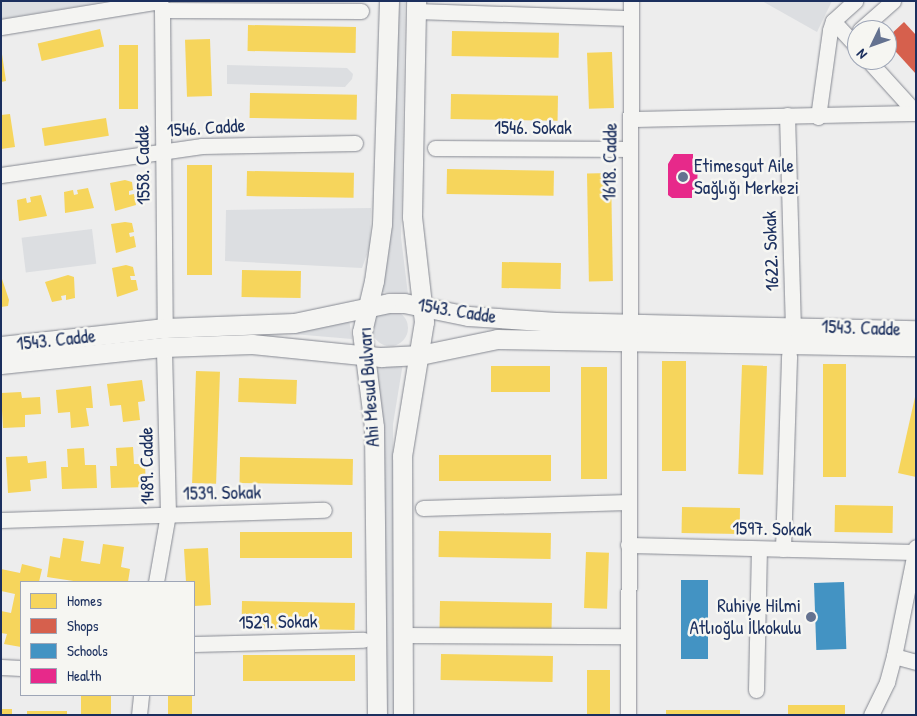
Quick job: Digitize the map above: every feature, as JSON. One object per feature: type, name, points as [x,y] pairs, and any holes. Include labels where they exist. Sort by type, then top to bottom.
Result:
[{"type":"main road","name":"Ahi Mesud Bulvarı","points":[[377,715],[374,427],[362,332],[366,306],[374,280],[382,224],[389,1]]},
{"type":"main road","name":"Ahi Mesud Bulvarı","points":[[403,715],[402,456],[409,400],[420,355],[422,306],[412,217],[416,6]]},
{"type":"main road","name":"1543. Cadde","points":[[1,346],[165,328],[294,323],[366,306],[404,303],[487,318],[628,332],[916,346]]},
{"type":"main road","name":"1543. Cadde","points":[[1,364],[164,347],[278,344],[365,355],[420,355],[482,340],[628,332],[793,326],[916,330]]},
{"type":"street","name":"1618. Cadde","points":[[628,715],[628,332],[631,1]]},
{"type":"street","points":[[818,116],[833,21],[855,1]]},
{"type":"street","points":[[873,20],[893,1]]},
{"type":"street","points":[[1,27],[161,4],[361,11]]},
{"type":"street","name":"1558. Cadde","points":[[161,4],[165,328]]},
{"type":"street","points":[[416,6],[631,18]]},
{"type":"street","points":[[833,21],[847,31]]},
{"type":"street","points":[[877,70],[916,113]]},
{"type":"street","points":[[630,119],[916,113]]},
{"type":"street","name":"1622. Sokak","points":[[788,115],[793,326]]},
{"type":"street","name":"1546. Cadde","points":[[1,175],[202,146],[355,143]]},
{"type":"street","name":"1546. Sokak","points":[[435,148],[630,149]]},
{"type":"street","name":"1489. Cadde","points":[[156,581],[168,514],[164,347]]},
{"type":"street","points":[[783,549],[789,356]]},
{"type":"street","points":[[424,508],[628,502]]},
{"type":"street","name":"1539. Sokak","points":[[1,520],[324,510]]},
{"type":"street","name":"1597. Sokak","points":[[628,545],[758,549],[915,550]]},
{"type":"street","points":[[756,690],[758,549]]},
{"type":"street","points":[[871,715],[887,682],[894,656],[915,550]]},
{"type":"street","points":[[404,635],[628,636]]},
{"type":"street","name":"1529. Sokak","points":[[195,644],[363,640]]},
{"type":"street","points":[[894,656],[916,662]]},
{"type":"street","points":[[1,667],[20,668]]},
{"type":"street","points":[[139,715],[141,696]]},
{"type":"shaded area","points":[[1,1],[110,1],[1,19]]},
{"type":"shaded area","points":[[396,1],[405,1],[401,237],[408,294],[380,292],[388,258],[391,220]]},
{"type":"shaded area","points":[[762,1],[832,1],[817,32]]},
{"type":"shaded area","points":[[227,65],[347,68],[353,74],[352,79],[345,87],[227,84]]},
{"type":"shaded area","points":[[371,208],[370,246],[362,268],[225,261],[226,210]]},
{"type":"shaded area","points":[[92,229],[96,264],[26,272],[22,238]]},
{"type":"shaded area","points":[[390,310],[397,311],[403,315],[407,321],[407,335],[403,341],[397,345],[390,346],[383,345],[377,341],[373,335],[372,328],[373,321],[377,315],[383,311]]},
{"type":"shaded area","points":[[349,319],[352,339],[293,334]]},
{"type":"shaded area","points":[[377,361],[403,363],[393,424],[395,715],[385,715],[384,468]]},
{"type":"building: Homes","points":[[248,25],[356,27],[356,53],[248,51]]},
{"type":"building: Homes","points":[[100,29],[104,47],[42,61],[38,43]]},
{"type":"building: Homes","points":[[452,31],[559,33],[559,58],[452,56]]},
{"type":"building: Homes","points":[[210,39],[212,96],[187,97],[185,40]]},
{"type":"building: Homes","points":[[119,45],[138,45],[138,109],[119,109]]},
{"type":"building: Homes","points":[[612,52],[614,108],[589,109],[587,53]]},
{"type":"building: Homes","points":[[1,55],[6,81],[1,82]]},
{"type":"building: Homes","points":[[250,93],[357,95],[357,120],[250,118]]},
{"type":"building: Homes","points":[[451,94],[558,96],[558,121],[451,119]]},
{"type":"building: Homes","points":[[10,114],[15,147],[1,149],[1,115]]},
{"type":"building: Homes","points":[[106,118],[109,136],[45,146],[42,128]]},
{"type":"building: Homes","points":[[187,165],[212,165],[212,275],[187,275]]},
{"type":"building: Homes","points":[[447,169],[554,171],[554,196],[447,194]]},
{"type":"building: Homes","points":[[247,171],[354,173],[354,198],[247,196]]},
{"type":"building: Homes","points":[[587,173],[611,173],[613,281],[589,281]]},
{"type":"building: Homes","points":[[125,180],[132,182],[133,190],[129,191],[129,195],[134,194],[136,205],[115,211],[110,183]]},
{"type":"building: Homes","points":[[88,188],[94,208],[65,213],[64,192],[73,190],[74,195],[78,194],[77,190]]},
{"type":"building: Homes","points":[[41,195],[47,216],[19,221],[17,200],[26,198],[27,203],[31,202],[30,197]]},
{"type":"building: Homes","points":[[132,223],[134,232],[129,233],[130,237],[134,236],[136,247],[116,253],[111,224]]},
{"type":"building: Homes","points":[[502,262],[561,263],[561,289],[502,288]]},
{"type":"building: Homes","points":[[126,265],[133,267],[135,276],[130,276],[131,280],[136,280],[138,290],[117,297],[112,268]]},
{"type":"building: Homes","points":[[242,270],[301,271],[301,298],[242,297]]},
{"type":"building: Homes","points":[[68,275],[74,277],[75,298],[66,300],[66,295],[61,296],[62,300],[52,302],[45,282]]},
{"type":"building: Homes","points":[[1,276],[9,300],[8,306],[1,307]]},
{"type":"building: Homes","points":[[662,361],[686,361],[686,471],[662,471]]},
{"type":"building: Homes","points":[[823,364],[846,364],[846,477],[823,477]]},
{"type":"building: Homes","points":[[742,365],[767,366],[763,475],[738,474]]},
{"type":"building: Homes","points":[[491,366],[550,366],[550,392],[491,392]]},
{"type":"building: Homes","points":[[581,367],[607,367],[607,479],[581,479]]},
{"type":"building: Homes","points":[[196,371],[220,372],[216,484],[192,483]]},
{"type":"building: Homes","points":[[239,378],[297,380],[296,404],[238,402]]},
{"type":"building: Homes","points":[[142,380],[145,401],[138,402],[140,420],[123,422],[121,405],[110,406],[107,384]]},
{"type":"building: Homes","points":[[91,386],[93,408],[86,408],[89,426],[71,428],[70,412],[58,413],[56,390]]},
{"type":"building: Homes","points":[[21,392],[22,398],[40,397],[41,414],[25,415],[25,427],[3,428],[1,393]]},
{"type":"building: Homes","points":[[916,397],[916,477],[898,473]]},
{"type":"building: Homes","points":[[133,447],[134,464],[145,464],[146,487],[111,488],[110,466],[117,466],[116,448]]},
{"type":"building: Homes","points":[[84,448],[85,465],[96,465],[97,488],[62,489],[61,467],[68,467],[67,449]]},
{"type":"building: Homes","points":[[439,455],[551,455],[551,481],[439,481]]},
{"type":"building: Homes","points":[[27,456],[28,463],[46,461],[47,478],[30,480],[31,491],[8,493],[6,457]]},
{"type":"building: Homes","points":[[240,457],[353,459],[353,485],[240,483]]},
{"type":"building: Homes","points":[[835,505],[893,506],[893,533],[835,532]]},
{"type":"building: Homes","points":[[682,507],[740,508],[740,534],[682,533]]},
{"type":"building: Homes","points":[[439,531],[551,533],[551,559],[439,557]]},
{"type":"building: Homes","points":[[240,532],[352,532],[352,558],[240,558]]},
{"type":"building: Homes","points":[[63,538],[84,541],[81,561],[100,564],[103,544],[124,547],[121,567],[130,569],[128,581],[73,581],[47,577],[50,556],[60,558]]},
{"type":"building: Homes","points":[[208,548],[211,605],[195,606],[195,581],[186,581],[184,549]]},
{"type":"building: Homes","points":[[586,552],[609,553],[607,609],[584,608]]},
{"type":"building: Homes","points":[[22,564],[42,569],[39,581],[20,581],[20,647],[4,644],[7,634],[1,633],[1,611],[11,613],[15,594],[1,591],[1,569],[20,573]]},
{"type":"building: Homes","points":[[242,601],[355,603],[355,630],[242,628]]},
{"type":"building: Homes","points":[[440,601],[552,603],[552,630],[440,628]]},
{"type":"building: Homes","points":[[441,654],[553,656],[553,682],[441,680]]},
{"type":"building: Homes","points":[[243,655],[355,655],[355,681],[243,681]]},
{"type":"building: Homes","points":[[587,670],[610,670],[610,715],[587,715]]},
{"type":"building: Homes","points":[[81,696],[111,696],[111,715],[81,715]]},
{"type":"building: Homes","points":[[168,696],[192,696],[192,715],[168,715]]},
{"type":"building: Homes","points":[[788,705],[845,705],[845,715],[788,715]]},
{"type":"building: Homes","points":[[1,709],[12,709],[12,715],[1,715]]},
{"type":"building: Homes","points":[[666,710],[740,710],[740,715],[666,715]]},
{"type":"building: Homes","points":[[27,711],[67,711],[67,715],[27,715]]},
{"type":"building: Shops","points":[[904,22],[916,35],[916,74],[897,53],[897,29]]},
{"type":"building: Schools","points":[[681,580],[708,580],[708,659],[681,659]]},
{"type":"building: Schools","points":[[844,582],[846,649],[816,650],[814,583]]},
{"type":"building: Health","name":"Etimesgut Aile Sağlığı Merkezi","points":[[674,154],[693,154],[693,162],[698,161],[697,189],[692,190],[692,198],[672,198],[668,195],[668,164]]},
{"type":"place","name":"Etimesgut Aile Sağlığı Merkezi","points":[[683,177]]},
{"type":"place","name":"Ruhiye Hilmi Atlıoğlu İlkokulu","points":[[811,617]]}]
